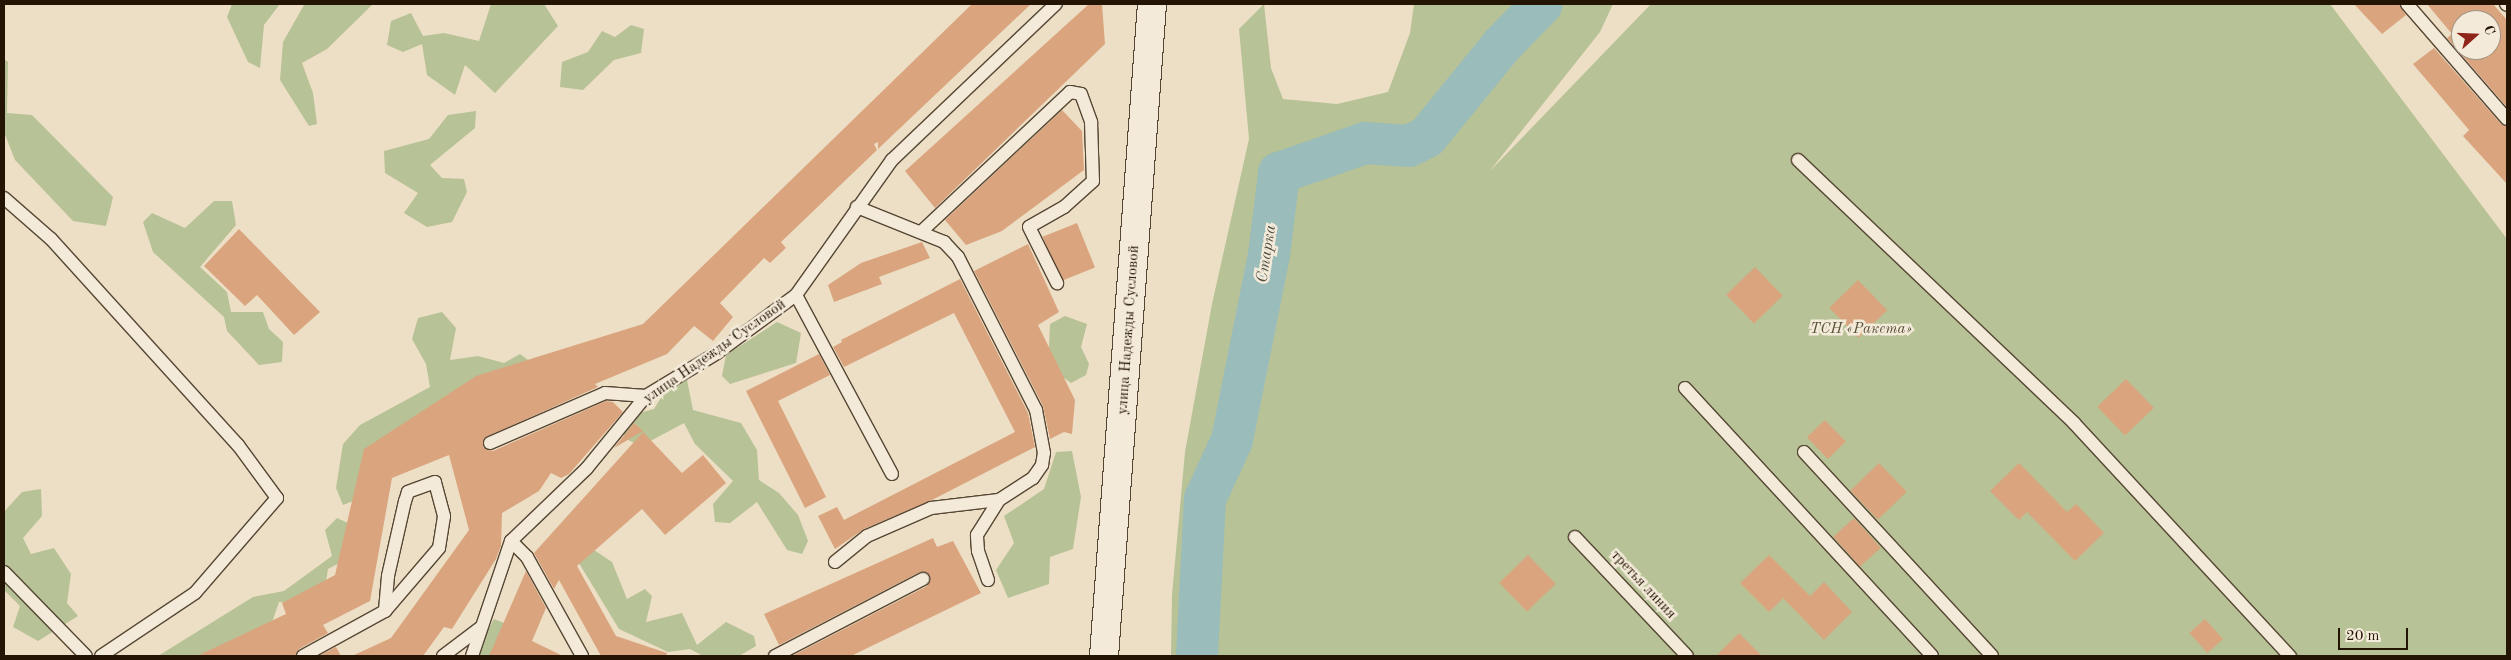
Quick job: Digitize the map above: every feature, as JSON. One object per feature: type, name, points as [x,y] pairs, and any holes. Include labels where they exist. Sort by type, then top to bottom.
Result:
[{"type":"main road","name":"улица Надежды Сусловой","points":[[1104,656],[1152,4]]},
{"type":"lane","name":"улица Надежды Сусловой","points":[[472,656],[511,541],[586,468],[646,396],[717,353],[796,295],[892,160],[1056,4]]},
{"type":"lane","points":[[2407,4],[2507,119]]},
{"type":"lane","points":[[922,231],[1070,92],[1081,94],[1091,122],[1094,181],[1064,207],[1029,227],[1057,283]]},
{"type":"lane","points":[[1798,160],[2074,423],[2290,656]]},
{"type":"lane","points":[[4,198],[58,246],[238,445],[277,498],[195,593],[101,656]]},
{"type":"lane","points":[[835,562],[867,536],[931,508],[998,500],[1033,478],[1042,465],[1041,430],[1036,410],[958,257],[944,242],[922,231],[857,207]]},
{"type":"lane","points":[[796,295],[892,474]]},
{"type":"lane","points":[[1685,388],[1932,656]]},
{"type":"lane","points":[[490,443],[605,393],[646,396]]},
{"type":"lane","points":[[1804,452],[1992,656]]},
{"type":"lane","points":[[303,656],[385,611],[439,548],[444,516],[435,482],[408,492],[388,576],[385,611]]},
{"type":"lane","points":[[988,580],[978,551],[977,534],[998,500]]},
{"type":"lane","name":"третья линия","points":[[1575,536],[1688,656]]},
{"type":"lane","points":[[511,541],[527,557],[582,656]]},
{"type":"lane","points":[[4,572],[86,656]]},
{"type":"lane","points":[[775,656],[923,579]]},
{"type":"lane","points":[[443,656],[480,628]]},
{"type":"green space","points":[[232,4],[280,4],[264,25],[260,68],[248,62],[227,17]]},
{"type":"green space","points":[[373,4],[327,49],[302,63],[313,93],[317,124],[309,126],[280,80],[283,42],[304,5]]},
{"type":"green space","points":[[491,4],[544,4],[558,26],[495,93],[465,65],[455,95],[427,75],[422,44],[403,52],[387,45],[391,21],[411,13],[423,36],[444,33],[479,41]]},
{"type":"green space","name":"ТСН «Ракета»","points":[[1264,4],[1271,68],[1283,99],[1337,104],[1388,92],[1410,33],[1414,4],[1613,4],[1600,32],[1489,172],[1651,4],[2330,4],[2507,239],[2507,656],[1171,656],[1172,595],[1185,452],[1212,304],[1249,139],[1239,29]]},
{"type":"green space","points":[[631,25],[644,29],[641,53],[614,60],[583,90],[560,87],[562,62],[588,52],[602,31],[615,37]]},
{"type":"green space","points":[[4,59],[8,62],[7,113],[32,115],[113,197],[106,226],[73,221],[15,160],[4,132]]},
{"type":"green space","points":[[476,111],[475,128],[430,165],[442,178],[464,179],[467,192],[452,222],[427,227],[404,213],[418,193],[385,173],[384,151],[429,139],[448,115]]},
{"type":"green space","points":[[214,201],[232,201],[236,225],[200,267],[227,292],[231,312],[263,312],[269,329],[283,342],[282,362],[259,365],[227,331],[224,317],[153,252],[143,222],[152,213],[185,228]]},
{"type":"green space","points":[[442,312],[456,328],[450,360],[478,356],[504,363],[520,354],[539,368],[358,499],[343,505],[336,488],[343,444],[360,425],[430,387],[426,364],[412,339],[418,318]]},
{"type":"green space","points":[[1065,316],[1087,324],[1081,347],[1089,364],[1086,375],[1071,383],[1048,366],[1050,324]]},
{"type":"green space","points":[[777,322],[801,333],[796,363],[730,384],[722,376],[726,355]]},
{"type":"green space","points":[[687,380],[693,410],[741,423],[757,450],[759,480],[779,493],[798,515],[808,541],[802,554],[787,550],[757,502],[730,523],[715,522],[713,504],[733,481],[695,444],[684,423],[641,446],[624,438],[624,417],[654,409],[667,388]]},
{"type":"green space","points":[[1072,451],[1081,497],[1073,549],[1050,557],[1049,584],[1008,598],[996,570],[1014,543],[1004,516],[1044,489],[1056,452]]},
{"type":"green space","points":[[41,489],[42,516],[23,538],[31,554],[54,548],[71,574],[67,603],[78,616],[38,641],[13,627],[20,606],[4,590],[4,512],[22,492]]},
{"type":"green space","points":[[337,518],[352,525],[359,553],[328,569],[322,607],[279,602],[268,634],[225,656],[158,656],[253,597],[284,591],[332,556],[325,530]]},
{"type":"green space","points":[[579,540],[612,562],[627,599],[645,589],[652,596],[646,622],[682,613],[697,645],[726,622],[754,636],[756,646],[739,656],[703,656],[690,649],[668,652],[619,629],[571,550]]},
{"type":"green space","points":[[494,619],[514,627],[523,656],[478,656],[480,645]]},
{"type":"building","points":[[972,4],[1031,4],[878,149],[878,142],[874,144],[877,150],[781,242],[786,248],[770,263],[764,258],[720,303],[733,317],[713,341],[694,326],[667,354],[595,384],[598,387],[484,438],[483,447],[493,451],[606,401],[613,402],[623,412],[569,474],[561,478],[551,473],[539,491],[502,513],[501,546],[496,559],[452,629],[444,627],[423,656],[352,656],[391,638],[469,530],[449,455],[392,478],[370,601],[323,625],[328,633],[299,649],[295,656],[197,656],[286,614],[282,603],[335,575],[364,449],[476,376],[643,324]]},
{"type":"building","points":[[1089,4],[1102,4],[1105,44],[935,208],[905,171]]},
{"type":"building","points":[[2354,4],[2399,4],[2406,15],[2382,34]]},
{"type":"building","points":[[2427,4],[2493,4],[2498,10],[2451,10],[2451,33]]},
{"type":"building","points":[[2501,13],[2507,20],[2507,107],[2466,60],[2501,60]]},
{"type":"building","points":[[2434,48],[2501,124],[2507,127],[2507,184],[2463,136],[2469,130],[2413,64]]},
{"type":"building","points":[[1062,110],[1082,131],[1084,170],[1002,231],[966,245],[945,220]]},
{"type":"building","points":[[1077,223],[1095,268],[1061,281],[1043,237]]},
{"type":"building","points":[[239,229],[320,312],[294,335],[257,295],[245,306],[204,266]]},
{"type":"building","points":[[922,242],[930,258],[879,277],[882,284],[834,302],[828,285],[861,263]]},
{"type":"building","points":[[1028,244],[1059,312],[1038,325],[1075,400],[1072,434],[1064,432],[1050,439],[1043,406],[974,271]]},
{"type":"building","points":[[1755,267],[1783,296],[1754,324],[1726,295]]},
{"type":"building","points":[[960,279],[1028,413],[1035,447],[932,500],[864,529],[835,549],[818,516],[837,507],[844,520],[1015,432],[954,313],[844,367],[833,347],[842,342],[841,340]]},
{"type":"building","points":[[1858,280],[1887,310],[1858,338],[1829,308]]},
{"type":"building","points":[[819,354],[830,375],[778,401],[826,497],[805,508],[746,391]]},
{"type":"building","points":[[2126,379],[2154,408],[2125,436],[2097,407]]},
{"type":"building","points":[[1825,420],[1846,442],[1828,459],[1807,437]]},
{"type":"building","points":[[634,423],[643,431],[614,448]]},
{"type":"building","points":[[643,432],[682,473],[703,455],[726,483],[665,535],[642,509],[577,566],[616,636],[667,653],[666,656],[601,656],[559,580],[554,589],[534,553]]},
{"type":"building","points":[[1879,463],[1907,492],[1878,520],[1850,491]]},
{"type":"building","points":[[2019,463],[2067,512],[2076,504],[2104,533],[2075,561],[2027,512],[2019,520],[1990,491]]},
{"type":"building","points":[[1854,518],[1881,548],[1860,566],[1833,537]]},
{"type":"building","points":[[933,538],[937,547],[953,541],[981,593],[851,656],[792,656],[927,586],[930,576],[920,572],[779,645],[764,614]]},
{"type":"building","points":[[1528,555],[1556,584],[1527,612],[1499,583]]},
{"type":"building","points":[[1769,555],[1810,596],[1824,582],[1852,612],[1824,640],[1783,598],[1769,612],[1740,583]]},
{"type":"building","points":[[526,571],[546,608],[532,641],[563,656],[489,656]]},
{"type":"building","points":[[2205,619],[2223,639],[2207,653],[2189,633]]},
{"type":"building","points":[[1739,633],[1762,656],[1716,656]]},
{"type":"building","points":[[336,647],[341,656],[319,656]]},
{"type":"waterway","name":"Старка","points":[[1197,656],[1205,499],[1232,440],[1269,255],[1279,173],[1365,143],[1409,146],[1427,137],[1502,45],[1542,4]]}]
